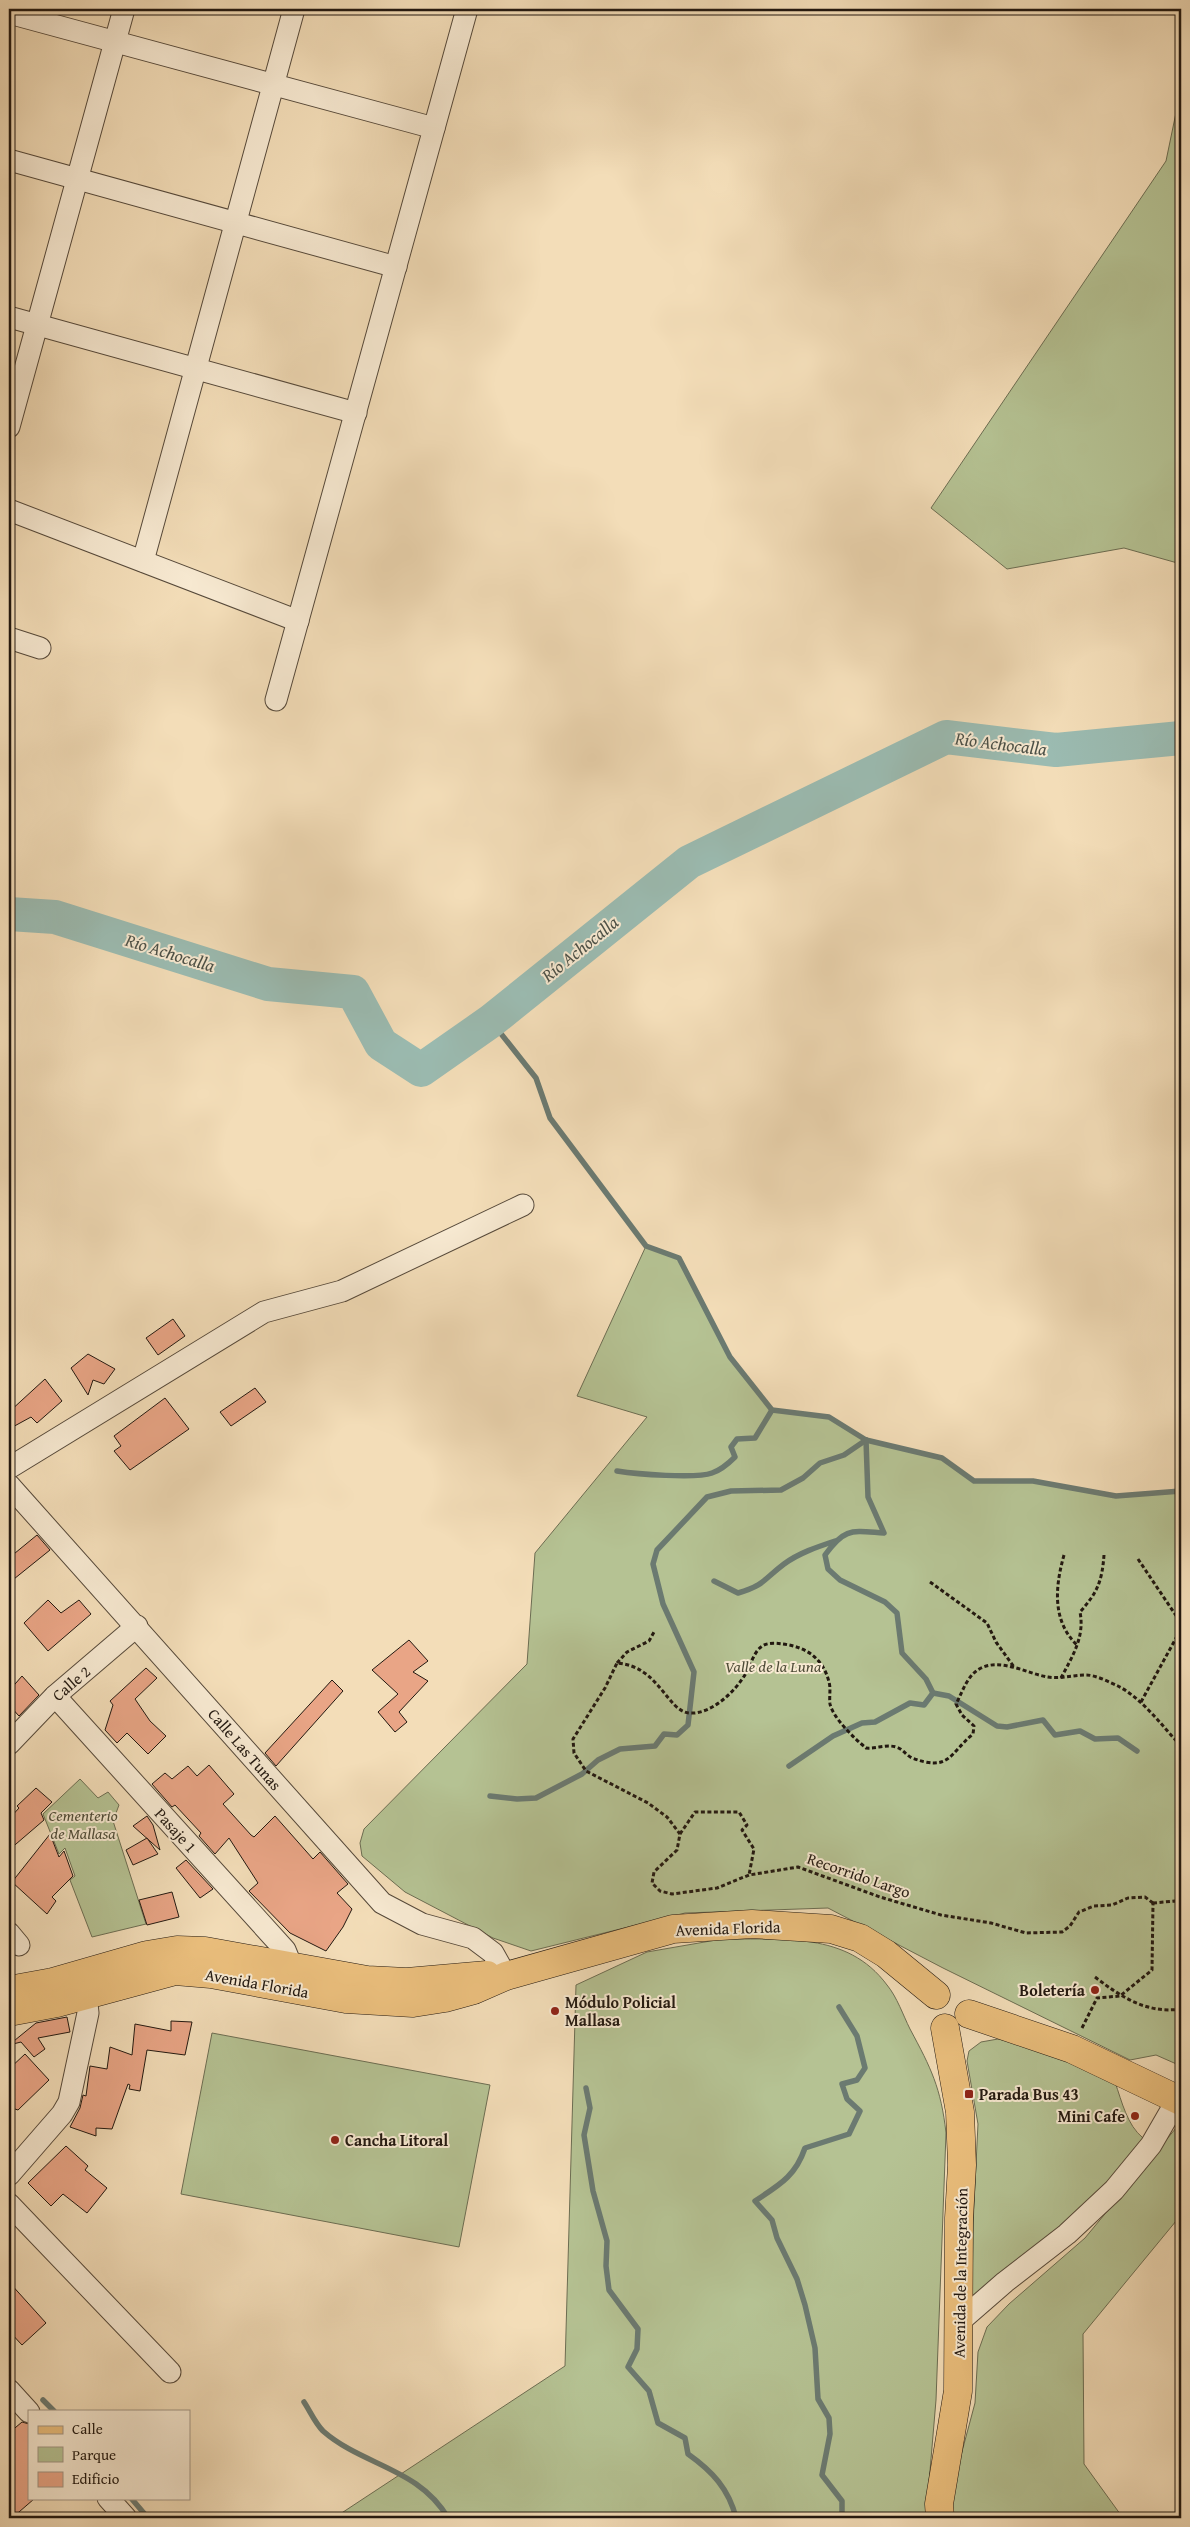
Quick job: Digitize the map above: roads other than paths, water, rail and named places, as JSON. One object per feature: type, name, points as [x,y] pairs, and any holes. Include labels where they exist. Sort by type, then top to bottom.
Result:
[{"type":"main road","name":"Avenida Florida","points":[[9,2012],[83,1985],[147,1955],[177,1950],[205,1951],[290,1978],[407,1982],[472,1975],[506,1976],[673,1929],[752,1924],[831,1929],[860,1938],[886,1954],[936,1995]]},
{"type":"main road","name":"Avenida Florida","points":[[9,1990],[83,1985]]},
{"type":"main road","points":[[948,1989],[961,1992],[969,2002],[969,2014],[967,2020],[958,2027],[945,2028],[939,2025],[931,2014],[932,2001],[936,1995],[948,1989]]},
{"type":"main road","points":[[969,2014],[1072,2049],[1179,2101]]},
{"type":"main road","name":"Avenida de la Integración","points":[[940,2518],[939,2504],[958,2391],[959,2218],[962,2165],[960,2112],[945,2028]]},
{"type":"street","points":[[9,427],[124,9]]},
{"type":"street","points":[[143,561],[294,9]]},
{"type":"street","points":[[276,700],[467,9]]},
{"type":"street","points":[[9,13],[434,128]]},
{"type":"street","points":[[9,160],[396,267]]},
{"type":"street","points":[[9,317],[356,413]]},
{"type":"street","points":[[9,510],[298,621]]},
{"type":"street","points":[[9,638],[40,648]]},
{"type":"street","points":[[9,1468],[264,1312],[342,1292],[523,1205]]},
{"type":"street","name":"Calle Las Tunas","points":[[9,1485],[137,1626],[382,1903],[422,1924],[473,1938],[493,1954],[506,1976]]},
{"type":"street","name":"Calle 2","points":[[9,1744],[55,1696],[137,1626]]},
{"type":"street","name":"Pasaje 1","points":[[55,1696],[285,1950],[290,1978]]},
{"type":"street","points":[[9,2176],[62,2114],[69,2102],[88,2013],[83,1985]]},
{"type":"street","points":[[959,2322],[1005,2282],[1067,2234],[1114,2190],[1151,2145],[1179,2101]]},
{"type":"street","points":[[9,2204],[170,2372]]},
{"type":"street","points":[[9,2390],[28,2411]]},
{"type":"street","points":[[110,2500],[126,2518]]},
{"type":"waterway","name":"Río Achocalla","points":[[9,914],[55,917],[268,984],[353,992],[381,1044],[421,1070],[491,1021],[689,862],[946,737],[1056,750],[1181,738]]},
{"type":"waterway","points":[[491,1021],[536,1078],[550,1118],[646,1246],[679,1258],[730,1357],[772,1410],[829,1417],[866,1440],[942,1458],[974,1481],[1033,1481],[1116,1496],[1181,1491]]},
{"type":"waterway","points":[[617,1471],[680,1476],[704,1475],[715,1472],[735,1457],[731,1447],[737,1439],[755,1438],[772,1410]]},
{"type":"waterway","points":[[866,1440],[868,1497],[884,1533],[857,1532],[844,1535],[838,1539],[825,1555],[828,1569],[840,1580],[885,1602],[897,1613],[902,1653],[926,1679],[933,1693],[949,1696],[997,1726],[1007,1727],[1043,1720],[1055,1735],[1080,1731],[1095,1739],[1118,1738],[1137,1751]]},
{"type":"waterway","points":[[490,1796],[517,1799],[536,1798],[582,1774],[598,1760],[620,1749],[655,1746],[664,1734],[677,1735],[688,1725],[694,1672],[663,1604],[653,1564],[657,1550],[707,1497],[731,1491],[781,1490],[803,1478],[820,1463],[844,1455],[866,1440]]},
{"type":"waterway","points":[[714,1581],[738,1593],[764,1581],[784,1564],[796,1557],[835,1541]]},
{"type":"waterway","points":[[789,1766],[833,1736],[862,1723],[875,1722],[910,1703],[924,1705],[933,1693]]},
{"type":"waterway","points":[[839,2007],[857,2036],[865,2068],[857,2080],[842,2084],[847,2099],[860,2111],[849,2134],[805,2148],[791,2173],[779,2185],[755,2201],[772,2220],[777,2238],[797,2279],[805,2305],[815,2348],[818,2399],[829,2418],[830,2434],[822,2475],[842,2501],[842,2518]]},
{"type":"waterway","points":[[586,2088],[590,2108],[584,2135],[593,2191],[607,2241],[606,2266],[609,2290],[638,2329],[637,2349],[628,2367],[649,2391],[658,2423],[685,2438],[688,2454],[705,2467],[724,2489],[736,2518]]},
{"type":"waterway","points":[[43,2400],[53,2410]]},
{"type":"waterway","points":[[304,2402],[323,2431],[339,2443],[422,2488],[436,2501],[448,2518]]},
{"type":"waterway","points":[[133,2500],[148,2518]]},
{"type":"place","name":"Boletería","points":[[1095,1990]]},
{"type":"place","name":"Módulo Policial Mallasa","points":[[555,2011]]},
{"type":"place","name":"Parada Bus 43","points":[[969,2094]]},
{"type":"place","name":"Mini Cafe","points":[[1135,2116]]},
{"type":"place","name":"Cancha Litoral","points":[[335,2140]]},
{"type":"park label","name":"Valle de la Luna","points":[[773,1666]]},
{"type":"park label","name":"Cementerio de Mallasa","points":[[83,1824]]}]
